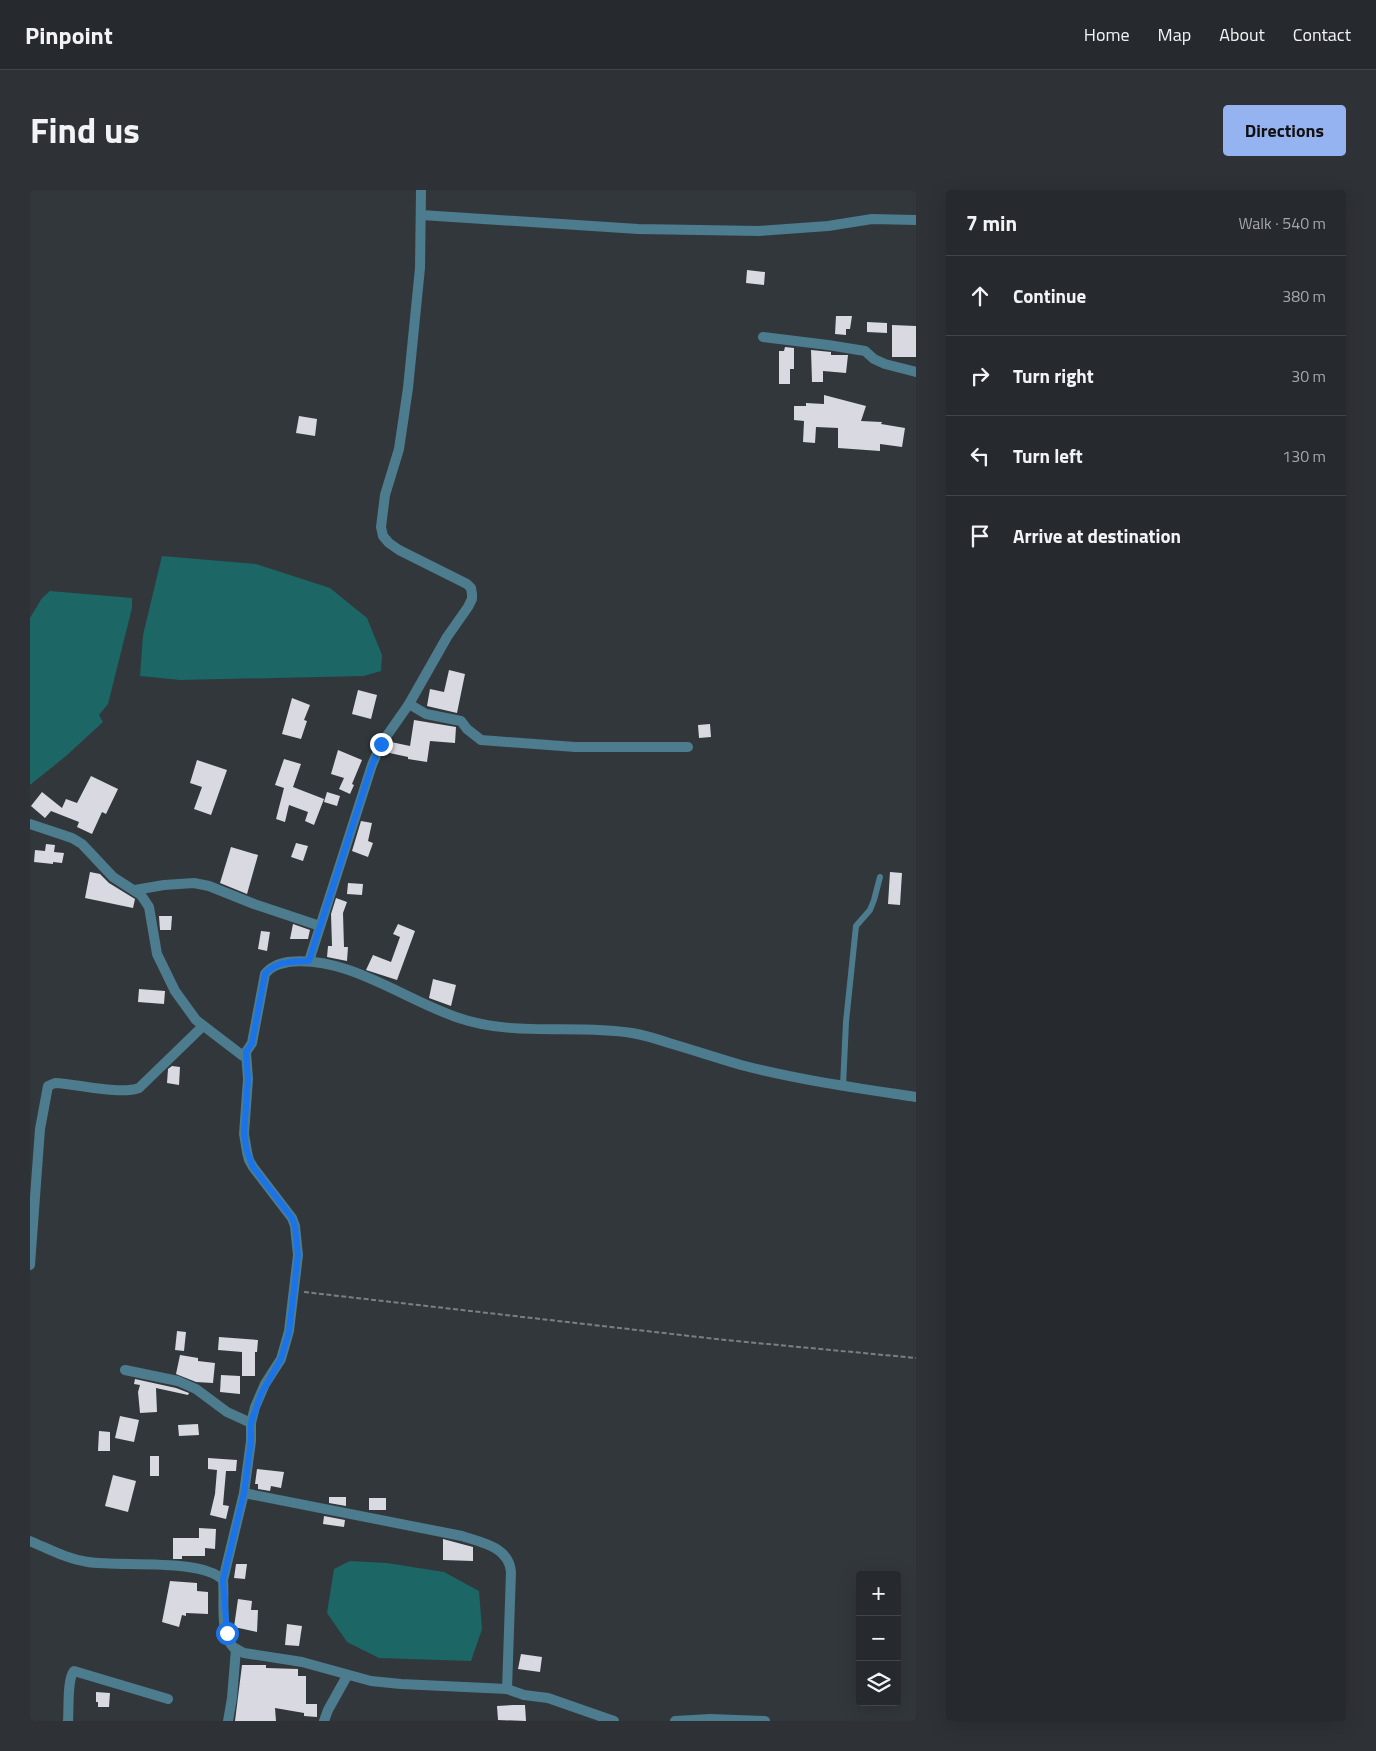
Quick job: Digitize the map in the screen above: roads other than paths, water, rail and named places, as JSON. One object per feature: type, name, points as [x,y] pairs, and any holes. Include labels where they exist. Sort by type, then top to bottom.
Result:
[{"type":"street","points":[[309,961],[372,765],[381,744],[409,704],[472,599],[471,588],[467,584],[388,543],[383,536],[381,527],[385,494],[399,449],[408,388],[420,268],[421,190]]},
{"type":"street","points":[[421,215],[638,229],[759,231],[828,226],[872,219],[916,220]]},
{"type":"street","points":[[763,337],[828,344],[865,351],[874,359],[885,364],[916,372]]},
{"type":"street","points":[[409,704],[426,714],[461,721],[482,740],[575,747],[688,747]]},
{"type":"street","points":[[30,824],[72,838],[82,844],[113,877],[135,890],[146,900],[149,907],[153,941],[157,954],[165,973],[185,1007],[203,1026],[243,1056],[252,1043],[265,974],[273,966],[309,961],[348,970],[435,1009],[475,1023],[632,1033],[740,1065],[843,1086],[916,1097]]},
{"type":"street","points":[[135,890],[164,885],[194,883],[209,886],[254,904],[320,926]]},
{"type":"street","points":[[30,1265],[40,1129],[48,1086],[55,1082],[111,1089],[132,1090],[139,1088],[203,1026]]},
{"type":"street","points":[[246,1052],[248,1079],[244,1134],[247,1152],[253,1167],[289,1212],[295,1226],[298,1255],[289,1332],[285,1348],[281,1359],[261,1394],[251,1423],[251,1441],[244,1493],[223,1580],[225,1624],[229,1641],[236,1649],[244,1653],[302,1662],[347,1676],[401,1684],[507,1689],[524,1695],[548,1698],[614,1721]]},
{"type":"street","points":[[125,1370],[178,1381],[196,1389],[227,1412],[251,1423]]},
{"type":"street","points":[[244,1493],[462,1536],[482,1543],[506,1555],[511,1562],[512,1572],[507,1689]]},
{"type":"street","points":[[30,1541],[67,1557],[86,1562],[118,1565],[187,1566],[212,1572],[223,1580]]},
{"type":"street","points":[[228,1721],[236,1649]]},
{"type":"street","points":[[68,1721],[70,1682],[74,1671],[168,1699]]},
{"type":"street","points":[[324,1721],[347,1676]]},
{"type":"street","points":[[675,1721],[710,1719],[766,1721]]},
{"type":"lane","points":[[843,1086],[846,1022],[856,926],[870,910],[880,877]]},
{"type":"water","points":[[162,556],[256,564],[330,588],[367,618],[382,655],[381,671],[364,676],[180,680],[140,676],[143,635]]},
{"type":"water","points":[[50,591],[132,598],[132,608],[108,704],[99,715],[103,722],[66,756],[30,785],[30,618],[42,598]]},
{"type":"water","points":[[350,1561],[387,1563],[444,1572],[479,1591],[482,1629],[471,1661],[379,1658],[347,1642],[327,1613],[334,1569]]}]
